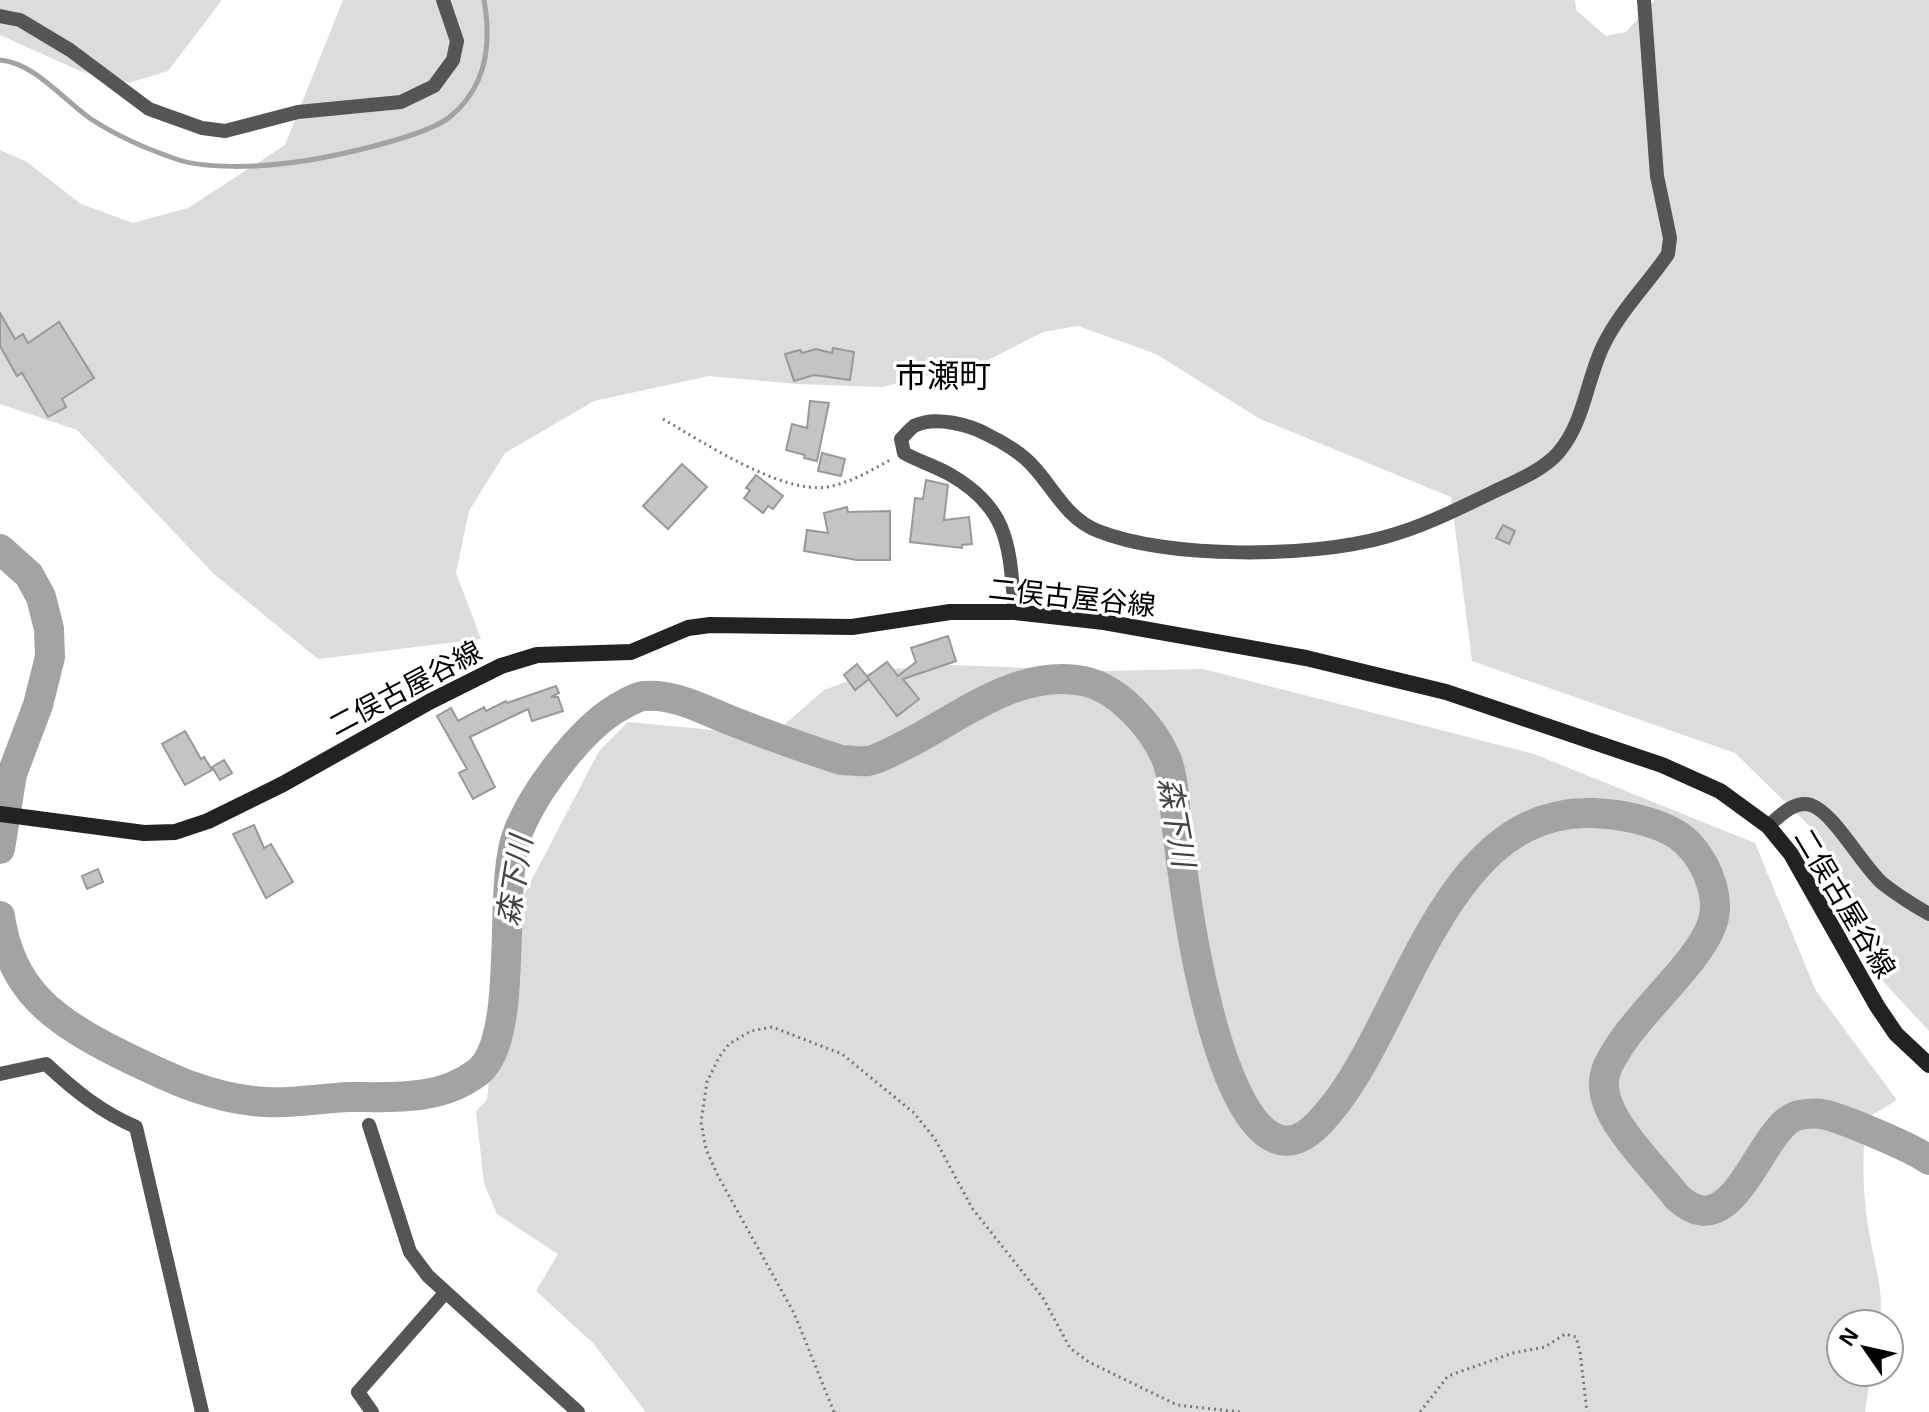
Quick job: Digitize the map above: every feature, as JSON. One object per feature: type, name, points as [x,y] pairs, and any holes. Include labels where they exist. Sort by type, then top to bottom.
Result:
[{"type":"main road","name":"二俣古屋谷線","points":[[0,814],[144,833],[175,832],[197,825],[283,784],[431,701],[501,666],[537,655],[631,652],[688,628],[710,625],[852,627],[950,612],[1015,612],[1104,622],[1306,658],[1446,692],[1662,765],[1720,791],[1768,826],[1791,854],[1877,1006],[1896,1034],[1929,1065]]},
{"type":"street","points":[[0,16],[20,20],[70,50],[149,109],[202,128],[225,131],[298,112],[401,102],[434,86],[453,60],[457,41],[443,0]]},
{"type":"street","points":[[1015,612],[1005,532],[993,509],[986,500],[949,474],[904,453],[901,439],[914,426],[932,422],[953,423],[989,435],[1030,462],[1062,506],[1094,530],[1166,549],[1237,552],[1319,549],[1380,539],[1437,519],[1528,475],[1557,454],[1578,422],[1604,344],[1668,254],[1670,238],[1657,176],[1644,0]]},
{"type":"street","points":[[1768,826],[1793,806],[1810,805],[1830,818],[1854,853],[1882,883],[1929,914]]},
{"type":"street","points":[[0,1074],[46,1064],[74,1091],[114,1118],[136,1127],[202,1412]]},
{"type":"street","points":[[369,1125],[410,1252],[445,1293],[578,1412]]},
{"type":"street","points":[[361,1412],[358,1392],[445,1293]]},
{"type":"street","points":[[358,1392],[372,1412]]},
{"type":"path","points":[[663,419],[757,471],[788,483],[825,487],[852,480],[904,453]]},
{"type":"path","points":[[834,1412],[794,1313],[718,1176],[706,1149],[701,1122],[707,1082],[719,1057],[729,1044],[751,1031],[772,1027],[842,1054],[914,1113],[935,1139],[972,1208],[1043,1298],[1070,1348],[1089,1362],[1177,1405],[1240,1412]]},
{"type":"path","points":[[1420,1412],[1448,1376],[1513,1353],[1545,1347],[1565,1334],[1576,1337],[1587,1412]]},
{"type":"shaded area","points":[[0,0],[222,0],[168,71],[129,83],[80,71],[0,35]]},
{"type":"shaded area","points":[[343,0],[1575,0],[1576,10],[1606,36],[1626,32],[1655,0],[1929,0],[1929,1031],[1880,978],[1821,837],[1735,753],[1472,661],[1451,497],[1260,419],[1156,354],[1078,326],[1043,332],[988,360],[882,387],[796,384],[709,376],[594,401],[505,453],[469,511],[456,573],[481,639],[318,659],[214,574],[77,430],[0,404],[0,150],[27,162],[81,204],[133,223],[188,208],[285,145]]},
{"type":"shaded area","points":[[951,665],[1105,671],[1203,669],[1534,754],[1755,843],[1816,991],[1897,1100],[1867,1118],[1865,1132],[1864,1193],[1881,1308],[1825,1308],[1825,1388],[1869,1388],[1865,1412],[646,1412],[593,1343],[536,1291],[558,1254],[497,1214],[484,1183],[476,1111],[487,1100],[504,933],[599,751],[628,722],[776,732],[824,690],[877,670]]},
{"type":"building","points":[[0,313],[15,339],[23,334],[28,343],[59,322],[94,378],[62,399],[66,407],[48,417],[22,373],[17,376],[0,346]]},
{"type":"building","points":[[833,348],[854,352],[850,380],[814,375],[794,381],[785,354],[816,349],[832,353]]},
{"type":"building","points":[[810,401],[829,403],[817,461],[786,450],[792,424],[807,428]]},
{"type":"building","points":[[822,453],[845,459],[841,476],[818,471]]},
{"type":"building","points":[[682,464],[707,487],[668,529],[643,506]]},
{"type":"building","points":[[756,475],[783,496],[773,509],[768,506],[763,513],[744,498],[750,490],[746,488]]},
{"type":"building","points":[[926,480],[948,485],[944,520],[969,517],[972,544],[962,545],[962,548],[910,542],[915,498],[923,499]]},
{"type":"building","points":[[847,507],[848,512],[890,511],[890,560],[857,560],[804,551],[807,530],[828,533],[824,513]]},
{"type":"building","points":[[1503,525],[1515,531],[1509,544],[1496,538]]},
{"type":"building","points":[[948,636],[956,661],[903,679],[919,699],[897,716],[867,677],[887,662],[898,676],[916,662],[911,648]]},
{"type":"building","points":[[857,664],[869,679],[855,690],[844,675]]},
{"type":"building","points":[[556,686],[559,693],[551,697],[558,697],[563,711],[532,721],[528,709],[470,737],[495,787],[473,799],[459,773],[467,769],[437,716],[451,708],[458,721],[484,707],[486,711],[506,701]]},
{"type":"building","points":[[185,731],[201,759],[204,757],[212,770],[185,785],[162,744]]},
{"type":"building","points":[[224,760],[232,773],[220,780],[212,767]]},
{"type":"building","points":[[254,825],[264,848],[271,844],[293,882],[266,898],[233,834]]},
{"type":"building","points":[[98,869],[103,882],[87,889],[82,876]]},
{"type":"waterway","points":[[0,60],[37,75],[101,125],[168,156],[218,166],[288,163],[397,139],[420,132],[451,116],[472,91],[484,63],[487,48],[484,0]]},
{"type":"waterway","name":"森下川","points":[[0,549],[29,575],[41,597],[49,629],[50,657],[38,705],[12,774],[0,849]]},
{"type":"waterway","name":"森下川","points":[[0,916],[5,942],[14,964],[38,1000],[73,1028],[170,1078],[225,1096],[265,1102],[433,1093],[478,1072],[491,1054],[504,996],[511,859],[524,819],[545,783],[573,747],[602,718],[617,708],[642,696],[667,697],[841,760],[865,761],[889,753],[1011,689],[1058,679],[1083,681],[1109,691],[1132,710],[1152,733],[1166,758],[1173,784],[1188,909],[1207,1005],[1233,1084],[1250,1116],[1270,1136],[1293,1140],[1312,1130],[1328,1113],[1356,1074],[1434,927],[1464,882],[1499,845],[1542,820],[1593,813],[1638,819],[1679,836],[1702,862],[1713,891],[1714,913],[1706,938],[1684,969],[1630,1031],[1609,1064],[1604,1080],[1606,1100],[1621,1129],[1677,1197],[1697,1210],[1714,1209],[1730,1198],[1744,1181],[1783,1125],[1805,1114],[1821,1114],[1843,1120],[1929,1160]]},
{"type":"district","name":"市瀬町","points":[[943,376]]}]
